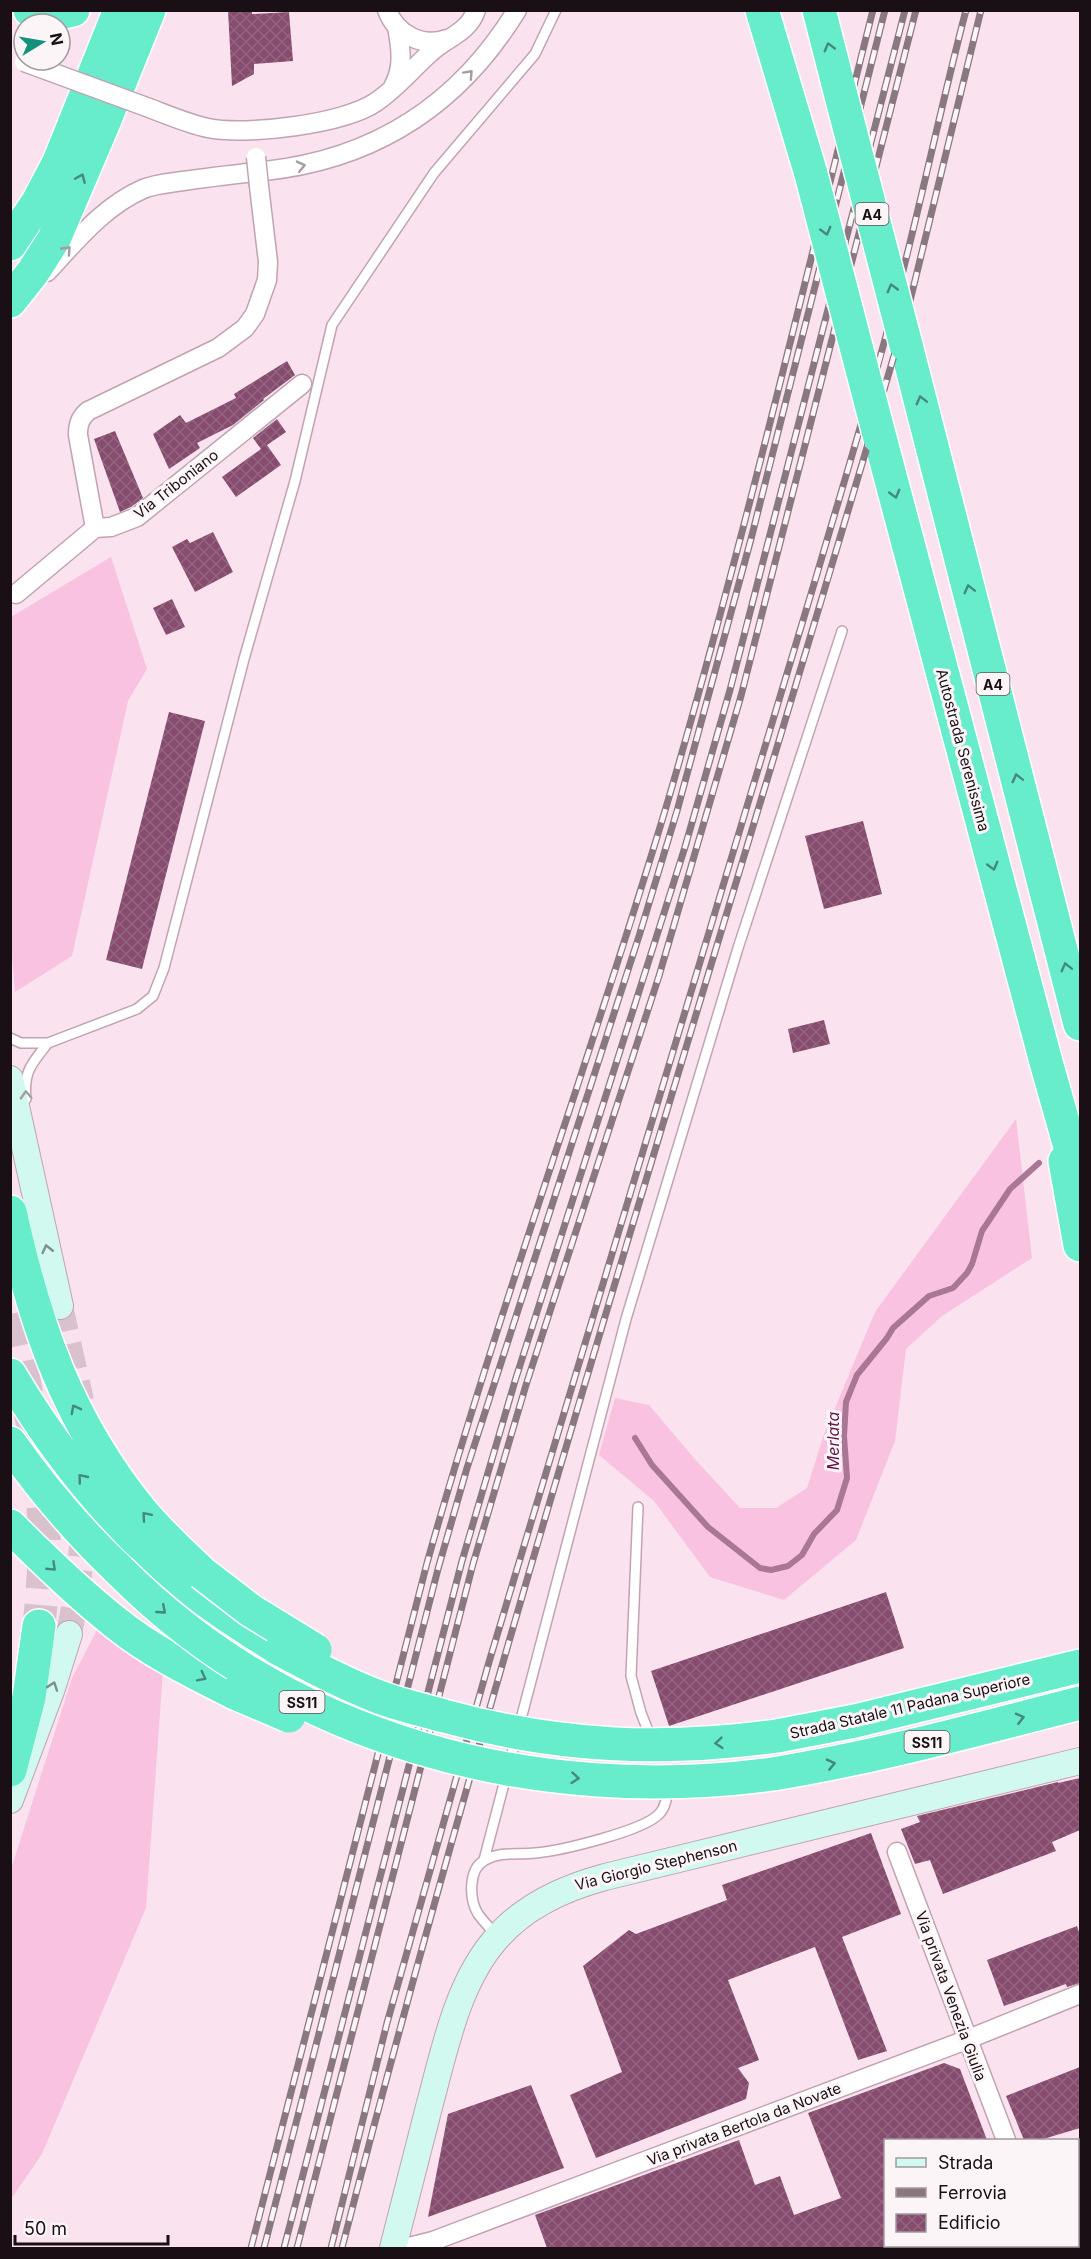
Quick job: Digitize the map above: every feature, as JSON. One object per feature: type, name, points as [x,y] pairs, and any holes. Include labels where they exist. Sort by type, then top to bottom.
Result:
[{"type":"highway","points":[[33,11],[51,15],[73,10]]},
{"type":"highway","points":[[10,244],[38,202],[58,162],[120,10]]},
{"type":"highway","points":[[10,301],[33,272],[54,239],[149,10]]},
{"type":"highway","points":[[762,10],[812,174]]},
{"type":"highway","points":[[769,10],[812,174]]},
{"type":"highway","name":"A4","points":[[819,10],[1080,1024]]},
{"type":"highway","name":"Autostrada Serenissima","points":[[812,174],[1046,1062]]},
{"type":"highway","points":[[1046,1062],[1080,1182]]},
{"type":"highway","points":[[1046,1062],[1080,1245]]},
{"type":"highway","points":[[23,1204],[23,1269],[45,1342],[69,1399],[104,1460],[158,1530],[202,1573],[250,1610],[308,1646],[380,1679],[467,1706],[524,1735]]},
{"type":"highway","name":"Strada Statale 11 Padana Superiore","points":[[10,1375],[60,1451],[120,1522],[194,1591],[253,1633],[309,1665],[380,1698],[479,1726],[524,1735],[588,1743],[662,1746],[736,1742],[777,1737],[855,1721],[1080,1666]]},
{"type":"highway","name":"SS11","points":[[10,1443],[67,1516],[142,1593],[192,1636],[242,1669],[298,1700],[370,1732],[480,1764],[562,1777],[616,1782],[661,1783],[745,1778],[821,1767],[1080,1703]]},
{"type":"highway","points":[[10,1526],[60,1575],[117,1624],[159,1652],[235,1693],[363,1746],[406,1761],[443,1769],[517,1770]]},
{"type":"highway","points":[[10,1770],[29,1697],[54,1630]]},
{"type":"street","points":[[387,10],[397,27],[409,37],[424,42],[439,42],[454,37]]},
{"type":"street","points":[[52,72],[208,128],[226,131],[253,130],[345,117],[360,111],[388,93],[430,53],[466,27],[476,10]]},
{"type":"street","points":[[10,306],[34,287],[82,234],[105,213],[124,199],[145,188],[320,162],[355,151],[416,120],[444,98],[474,69],[504,31],[517,10]]},
{"type":"street","points":[[388,93],[395,84],[401,62],[397,27]]},
{"type":"street","points":[[95,528],[78,435],[78,425],[82,416],[218,348],[245,328],[255,314],[267,280],[267,262],[253,130]]},
{"type":"street","name":"Via Triboniano","points":[[16,594],[95,528],[111,527],[137,517],[302,384]]},
{"type":"street","points":[[10,1079],[23,1204],[60,1306]]},
{"type":"street","points":[[10,1800],[51,1691],[54,1630]]},
{"type":"street","name":"Via Giorgio Stephenson","points":[[393,2248],[448,2034],[470,1981],[487,1949],[497,1937],[529,1910],[556,1893],[577,1885],[1080,1761]]},
{"type":"street","name":"Via privata Venezia Giulia","points":[[897,1852],[966,2040],[1006,2139]]},
{"type":"street","name":"Via privata Bertola da Novate","points":[[405,2248],[433,2241],[966,2040],[1080,1994]]},
{"type":"lane","points":[[10,1038],[21,1043],[48,1043],[137,1009],[153,996],[164,968],[244,659],[295,481],[332,325],[434,173],[534,54],[556,10]]},
{"type":"lane","points":[[484,1860],[626,1319],[738,948],[842,631]]},
{"type":"lane","points":[[23,1204],[26,1078],[29,1067],[48,1043]]},
{"type":"lane","points":[[638,1507],[631,1676],[641,1713],[660,1757]]},
{"type":"lane","points":[[497,1937],[478,1913],[474,1902],[473,1878],[477,1866],[484,1860],[510,1853],[537,1853],[616,1835],[642,1826],[658,1815],[664,1807],[668,1789],[665,1772]]},
{"type":"shaded area","points":[[111,557],[147,669],[128,701],[72,956],[15,992],[10,931],[11,617]]},
{"type":"shaded area","points":[[1016,1119],[1032,1258],[942,1316],[906,1349],[895,1441],[856,1540],[784,1600],[710,1577],[654,1501],[599,1455],[615,1398],[649,1405],[740,1508],[776,1508],[807,1488],[823,1437],[875,1312]]},
{"type":"shaded area","points":[[98,1628],[163,1671],[146,1908],[42,2154],[11,2199],[11,1869],[72,1678]]},
{"type":"building","points":[[228,10],[252,10],[252,14],[289,12],[293,61],[254,64],[254,74],[232,86]]},
{"type":"building","points":[[287,361],[295,375],[233,425],[197,443],[200,448],[169,469],[153,434],[180,415],[186,423],[236,398],[234,394]]},
{"type":"building","points":[[277,419],[286,432],[267,445],[281,465],[236,497],[222,477],[261,449],[253,438]]},
{"type":"building","points":[[115,431],[143,498],[120,512],[94,439]]},
{"type":"building","points":[[213,532],[233,572],[195,592],[172,547],[187,539],[190,543]]},
{"type":"building","points":[[172,599],[185,627],[166,635],[153,608]]},
{"type":"building","points":[[169,712],[205,721],[142,969],[106,960]]},
{"type":"building","points":[[863,821],[882,894],[824,909],[805,836]]},
{"type":"building","points":[[824,1020],[830,1044],[793,1053],[788,1029]]},
{"type":"building","points":[[886,1592],[904,1648],[669,1726],[651,1671]]},
{"type":"building","points":[[1080,1778],[1080,1830],[1052,1842],[1056,1851],[943,1894],[930,1860],[915,1864],[901,1829],[920,1822],[917,1816]]},
{"type":"building","points":[[871,1833],[901,1914],[842,1937],[887,2051],[858,2060],[815,1947],[728,1980],[759,2060],[738,2068],[749,2083],[746,2099],[596,2158],[570,2095],[622,2072],[583,1966],[629,1930],[636,1934],[727,1900],[722,1885]]},
{"type":"building","points":[[1077,1926],[1080,1935],[1080,1983],[1067,1987],[1066,1984],[1004,2006],[987,1960]]},
{"type":"building","points":[[944,2063],[960,2069],[987,2139],[884,2139],[885,2248],[547,2248],[535,2215],[739,2140],[755,2185],[780,2176],[794,2215],[841,2198],[808,2113]]},
{"type":"building","points":[[1080,2067],[1080,2128],[1043,2139],[1024,2139],[1006,2096]]},
{"type":"building","points":[[531,2085],[564,2168],[428,2217],[448,2114]]},
{"type":"waterway","name":"Merlata","points":[[635,1438],[652,1465],[708,1527],[760,1568],[771,1570],[788,1566],[802,1555],[814,1534],[837,1510],[847,1478],[844,1436],[846,1402],[857,1375],[893,1328],[929,1296],[953,1288],[967,1273],[982,1231],[1010,1189],[1039,1163]]},
{"type":"tunnel","points":[[60,1306],[81,1401]]},
{"type":"tunnel","points":[[10,1314],[34,1435],[41,1484],[44,1567],[39,1626]]},
{"type":"tunnel","points":[[69,1634],[81,1554],[87,1473]]},
{"type":"railway","points":[[251,2248],[427,1563],[484,1372],[638,899],[695,706],[774,408],[873,10]]},
{"type":"railway","points":[[264,2248],[438,1569],[467,1468],[640,933],[677,811],[751,539],[885,10]]},
{"type":"railway","points":[[284,2248],[462,1561],[515,1381],[685,847],[730,690],[905,10]]},
{"type":"railway","points":[[297,2248],[473,1564],[526,1385],[659,976],[741,696],[916,10]]},
{"type":"railway","points":[[331,2248],[387,2023],[489,1662],[868,402],[905,262],[966,10]]},
{"type":"railway","points":[[342,2248],[468,1784],[535,1553],[910,301],[981,10]]}]
